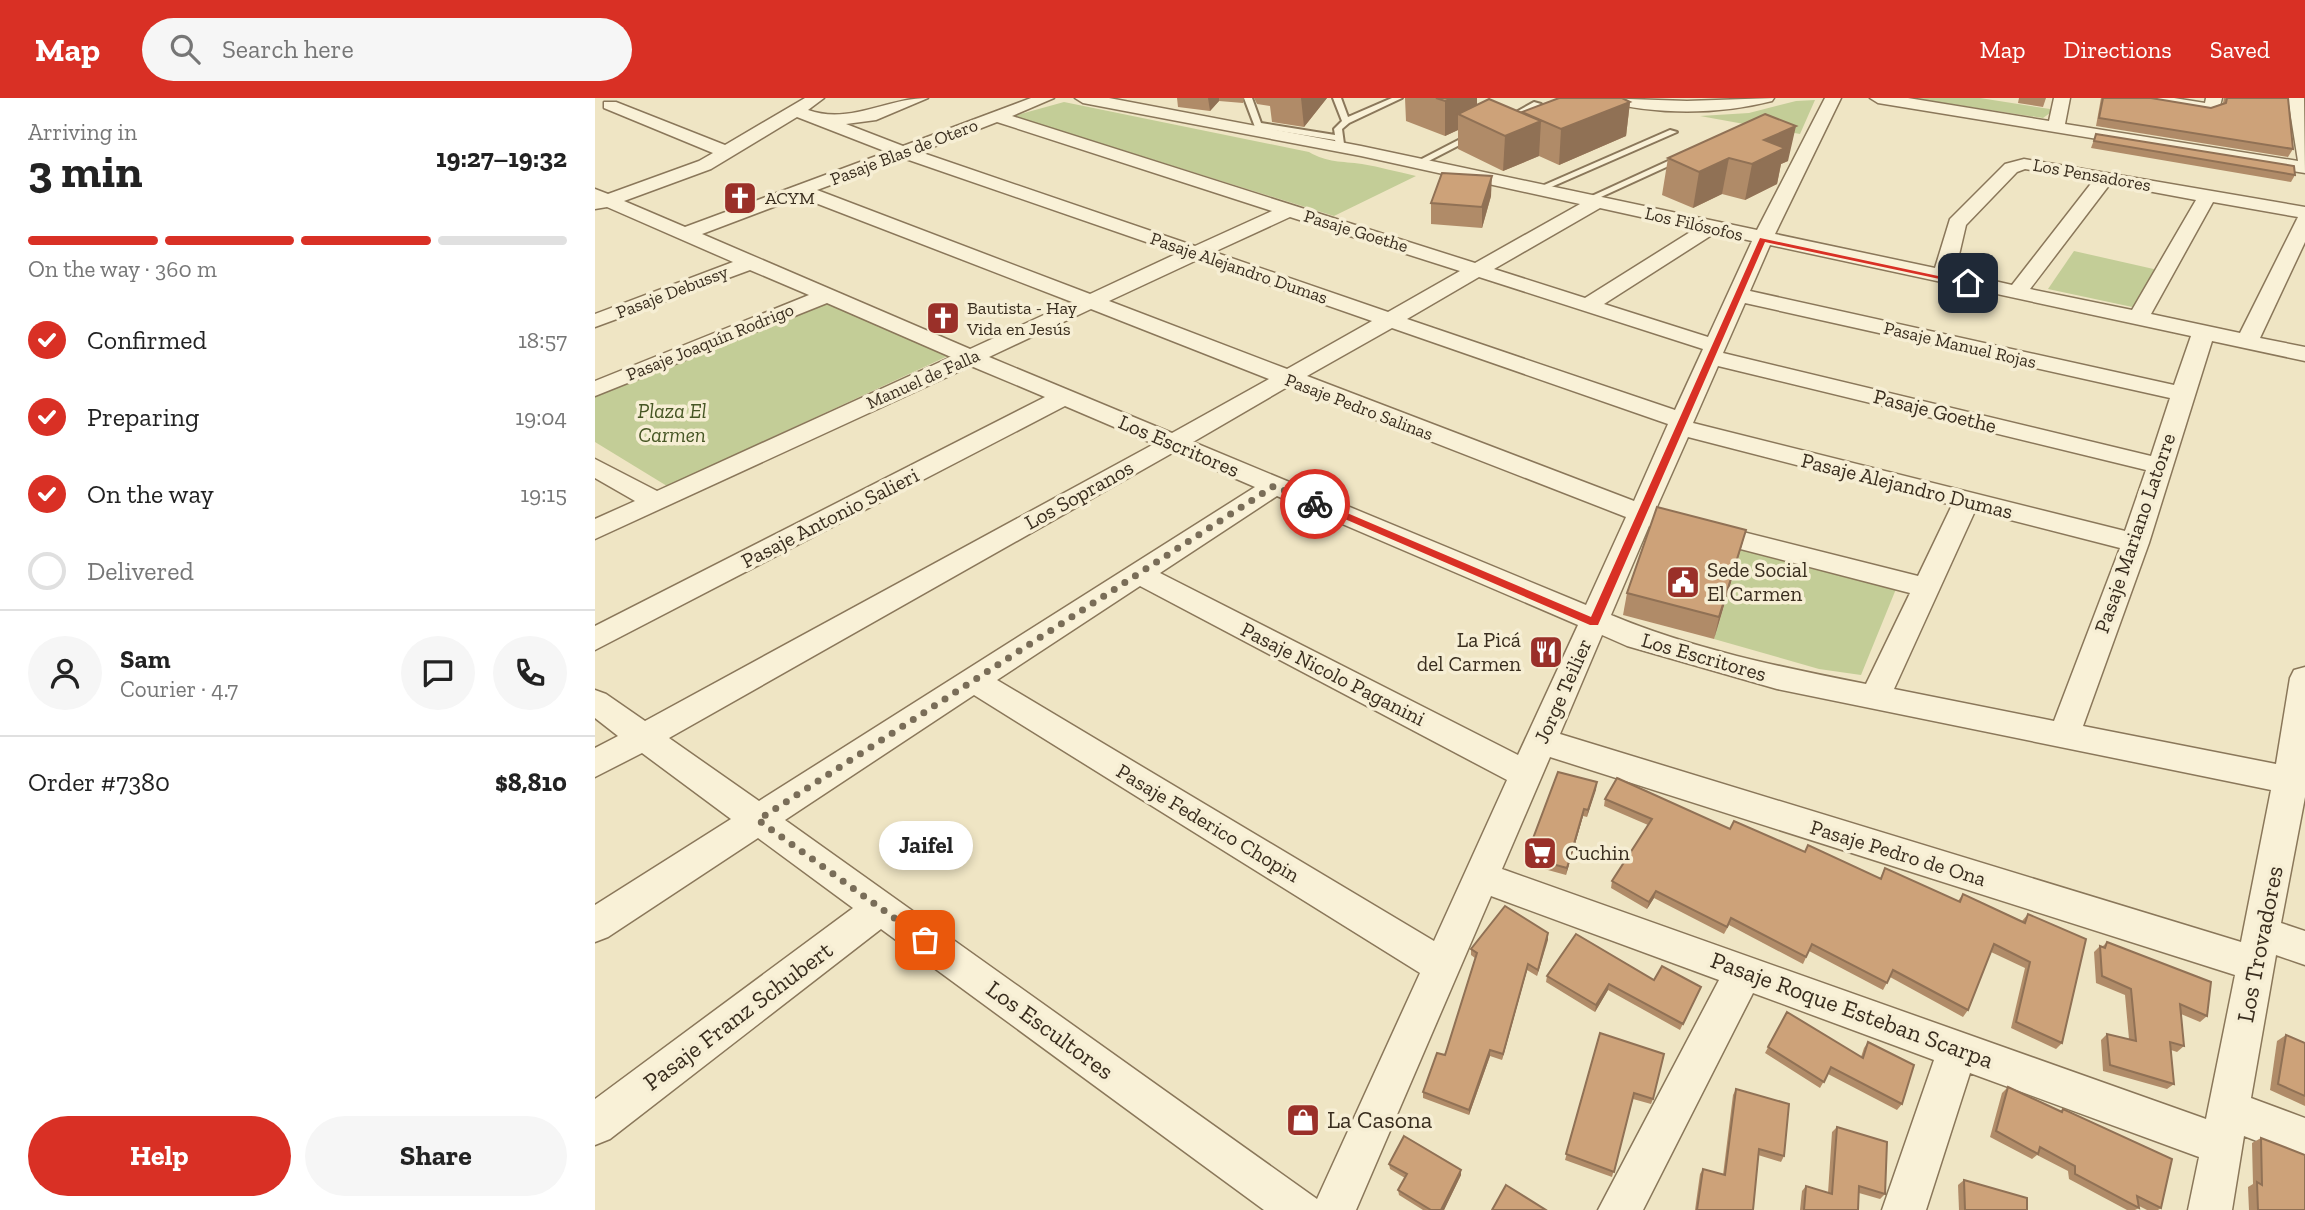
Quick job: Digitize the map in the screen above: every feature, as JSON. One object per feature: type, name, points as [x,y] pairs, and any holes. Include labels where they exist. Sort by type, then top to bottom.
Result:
[{"type":"street","points":[[631,98],[610,105],[729,153]]},
{"type":"street","points":[[599,200],[729,153],[806,107],[870,116],[920,98]]},
{"type":"street","name":"Pasaje Blas de Otero","points":[[683,234],[1046,98]]},
{"type":"street","name":"Los Filósofos","points":[[1083,98],[1339,142],[1418,163],[1762,240],[2305,354]]},
{"type":"street","points":[[1608,98],[1728,106],[1766,98]]},
{"type":"street","name":"Jorge Teilier","points":[[1334,1210],[1762,240],[1833,98]]},
{"type":"street","points":[[1878,98],[2305,168]]},
{"type":"street","points":[[2056,127],[2062,98]]},
{"type":"street","points":[[2142,98],[2207,108],[2213,107],[2214,98]]},
{"type":"street","points":[[2296,98],[2305,159]]},
{"type":"street","name":"Pasaje Alejandro Dumas","points":[[806,107],[904,152],[1681,424],[2135,543]]},
{"type":"street","name":"Pasaje Goethe","points":[[997,117],[1476,268],[1588,305],[1713,352],[2161,466]]},
{"type":"street","name":"Los Pensadores","points":[[1943,278],[1958,223],[2011,168],[2037,164],[2305,213]]},
{"type":"street","points":[[2016,293],[2106,177]]},
{"type":"street","name":"Pasaje Pedro Salinas","points":[[802,191],[1641,516],[1927,588]]},
{"type":"street","points":[[2138,319],[2207,195]]},
{"type":"street","name":"Los Escritores","points":[[599,200],[1594,622],[1730,666],[2298,781]]},
{"type":"street","name":"Los Sopranos","points":[[595,764],[1173,443],[1592,201]]},
{"type":"street","name":"Manuel de Falla","points":[[595,530],[1289,210]]},
{"type":"street","points":[[2246,342],[2305,221]]},
{"type":"street","points":[[1588,305],[1710,228]]},
{"type":"street","name":"Pasaje Debussy","points":[[599,316],[749,263]]},
{"type":"street","name":"Pasaje Manuel Rojas","points":[[1738,295],[2182,394]]},
{"type":"street","name":"Pasaje Joaquín Rodrigo","points":[[595,388],[826,296]]},
{"type":"street","name":"Pasaje Mariano Latorre","points":[[2065,733],[2135,543],[2203,333]]},
{"type":"street","name":"Pasaje Antonio Salieri","points":[[595,639],[1064,397]]},
{"type":"street","points":[[595,467],[656,502]]},
{"type":"street","points":[[595,925],[1274,486]]},
{"type":"street","points":[[1876,696],[1967,501]]},
{"type":"street","name":"Pasaje Nicolo Paganini","points":[[1139,574],[1526,774]]},
{"type":"street","name":"Los Trovadores","points":[[2210,1210],[2259,949],[2298,781],[2305,678]]},
{"type":"street","name":"Pasaje Federico Chopin","points":[[974,680],[1442,966]]},
{"type":"street","name":"Los Escultores","points":[[595,702],[1300,1210]]},
{"type":"street","name":"Pasaje Pedro de Ona","points":[[1541,741],[2259,949],[2305,948]]},
{"type":"street","name":"Pasaje Roque Esteban Scarpa","points":[[1481,877],[1958,1048],[2225,1128],[2305,1139]]},
{"type":"street","name":"Pasaje Franz Schubert","points":[[595,1124],[881,908]]},
{"type":"street","points":[[1620,1210],[1744,971]]},
{"type":"street","points":[[1904,1210],[1958,1048]]},
{"type":"lane","points":[[1248,98],[1258,125],[1339,142],[1338,129],[1346,121],[1398,98]]},
{"type":"lane","points":[[1337,98],[1346,121]]},
{"type":"lane","points":[[1492,127],[1537,104]]},
{"type":"lane","points":[[1539,189],[1673,132]]},
{"type":"lane","points":[[1418,163],[1480,133]]},
{"type":"lane","points":[[1592,201],[1689,155]]},
{"type":"green space","points":[[1912,98],[1980,98],[2050,109],[2050,113],[2043,118]]},
{"type":"green space","points":[[1815,100],[1800,134],[1700,116],[1749,113],[1796,101]]},
{"type":"green space","points":[[1064,102],[1309,152],[1329,160],[1369,165],[1416,176],[1334,216],[1013,116]]},
{"type":"green space","points":[[2074,251],[2158,270],[2137,308],[2048,289]]},
{"type":"green space","name":"Plaza El Carmen","points":[[829,303],[950,355],[667,486],[595,442],[595,393]]},
{"type":"green space","points":[[1741,549],[1896,589],[1861,675],[1819,669],[1714,639]]},
{"type":"building","points":[[1559,98],[1622,98],[1630,102],[1561,129],[1522,112]]},
{"type":"building","points":[[2103,98],[2151,98],[2211,108],[2226,103],[2227,98],[2288,98],[2293,149],[2099,118]]},
{"type":"building","points":[[1489,99],[1541,121],[1505,136],[1458,114]]},
{"type":"building","points":[[1765,114],[1796,126],[1764,140],[1785,148],[1752,164],[1729,158],[1699,172],[1668,158]]},
{"type":"building","points":[[2096,134],[2294,166],[2295,175],[2094,141]]},
{"type":"building","points":[[1442,173],[1492,176],[1482,207],[1431,203]]},
{"type":"building","name":"Sede Social El Carmen","points":[[1657,507],[1746,530],[1719,617],[1627,593]]},
{"type":"building","points":[[1558,772],[1597,782],[1588,810],[1584,809],[1567,868],[1526,857]]},
{"type":"building","points":[[1617,778],[1730,829],[1734,821],[1805,852],[1808,845],[1881,879],[1885,868],[1960,902],[1963,894],[2025,923],[2028,914],[2086,939],[2062,1043],[2016,1022],[2030,962],[1994,944],[1968,1010],[1893,970],[1887,983],[1812,944],[1806,957],[1731,918],[1727,927],[1656,891],[1649,902],[1612,881],[1652,819],[1605,799]]},
{"type":"building","points":[[1505,906],[1548,933],[1538,970],[1528,964],[1503,1054],[1490,1050],[1469,1110],[1423,1092],[1437,1053],[1445,1055],[1477,953],[1471,949]]},
{"type":"building","points":[[1576,934],[1654,980],[1662,966],[1701,987],[1683,1024],[1609,984],[1596,1005],[1547,976]]},
{"type":"building","points":[[2107,942],[2211,982],[2207,1016],[2180,1004],[2184,1046],[2170,1042],[2174,1084],[2110,1065],[2107,1034],[2136,1041],[2131,989],[2102,976],[2100,946],[2105,948]]},
{"type":"building","points":[[1787,1012],[1863,1058],[1868,1042],[1914,1065],[1902,1104],[1831,1067],[1824,1082],[1768,1047]]},
{"type":"building","points":[[1600,1033],[1664,1054],[1653,1099],[1634,1093],[1614,1172],[1566,1154]]},
{"type":"building","points":[[2286,1035],[2305,1043],[2305,1096],[2278,1084]]},
{"type":"building","points":[[2008,1087],[2172,1159],[2161,1208],[2137,1196],[2139,1208],[2075,1174],[2075,1166],[2040,1147],[2038,1154],[1996,1131]]},
{"type":"building","points":[[1736,1089],[1789,1104],[1784,1156],[1759,1149],[1753,1210],[1697,1210],[1703,1169],[1725,1175]]},
{"type":"building","points":[[1837,1127],[1887,1142],[1885,1194],[1859,1186],[1858,1210],[1804,1210],[1806,1186],[1832,1194]]},
{"type":"building","points":[[1404,1136],[1461,1170],[1441,1210],[1431,1210],[1398,1190],[1407,1174],[1389,1164]]},
{"type":"building","points":[[2261,1138],[2305,1155],[2305,1210],[2258,1210],[2257,1182],[2262,1185]]},
{"type":"building","points":[[1964,1180],[2027,1198],[2027,1210],[1965,1210]]},
{"type":"building","points":[[1506,1185],[1546,1210],[1492,1210]]},
{"type":"way so far","points":[[925,940],[758,820],[1274,486],[1315,504]]},
{"type":"place","name":"ACYM","points":[[740,198]]},
{"type":"place","name":"Bautista - Hay Vida en Jesús","points":[[943,318]]},
{"type":"place","name":"Sede Social El Carmen","points":[[1683,582]]},
{"type":"place","name":"La Picá del Carmen","points":[[1546,652]]},
{"type":"place","name":"Cuchin","points":[[1540,853]]},
{"type":"place","name":"Jaifel","points":[[925,940]]},
{"type":"place","name":"La Casona","points":[[1303,1120]]},
{"type":"route","points":[[1315,504],[1594,622],[1762,240],[1968,283]]}]
